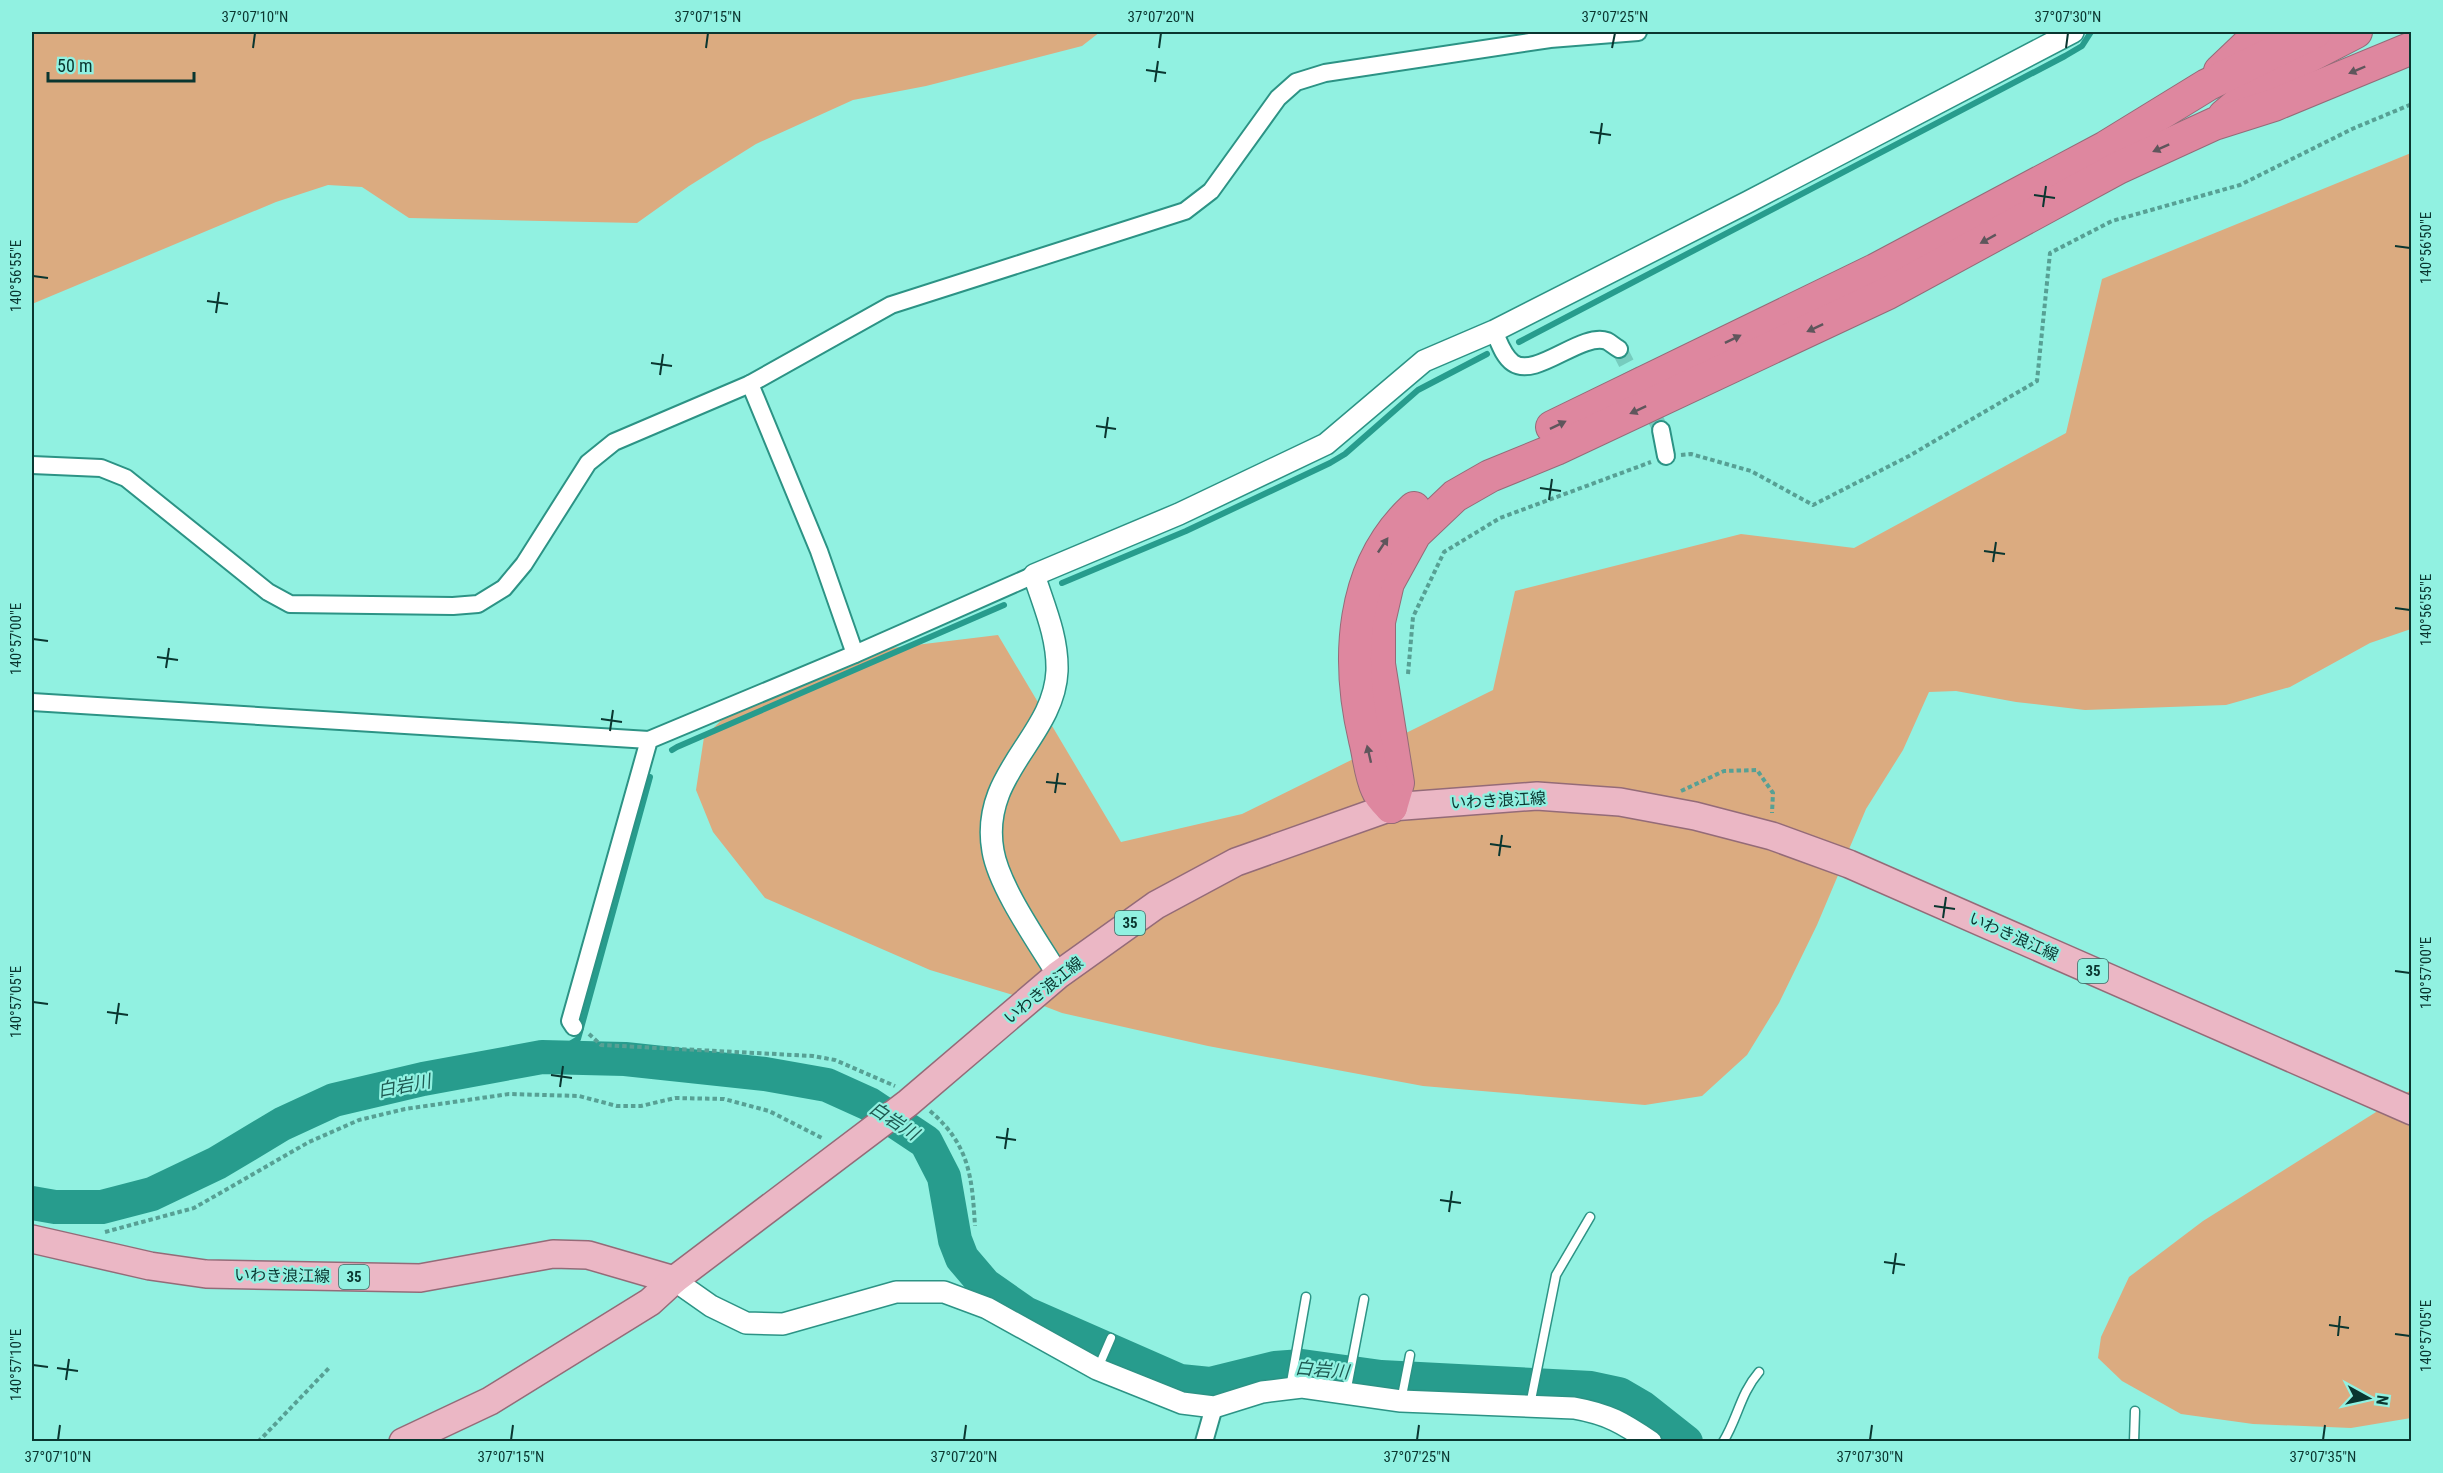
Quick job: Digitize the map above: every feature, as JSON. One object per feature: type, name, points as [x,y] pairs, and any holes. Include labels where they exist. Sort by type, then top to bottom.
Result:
[{"type":"highway","points":[[2207,85],[2261,32]]},
{"type":"highway","points":[[1390,807],[1377,790],[1360,720],[1355,654],[1359,605],[1382,546],[1399,522],[1441,483],[1481,461],[1875,270],[2106,147],[2207,85],[2315,32]]},
{"type":"highway","points":[[2214,124],[2271,76],[2356,32]]},
{"type":"highway","points":[[1390,807],[1398,783],[1379,664],[1379,622],[1388,583],[1415,534],[1455,496],[1490,476],[1566,444],[1888,293],[2118,168],[2214,124],[2274,105],[2412,48]]},
{"type":"main road","name":"いわき浪江線","points":[[403,1442],[490,1401],[650,1302],[674,1280],[911,1100],[1058,975],[1156,905],[1236,862],[1390,807],[1537,796],[1608,801],[1695,816],[1772,836],[1849,864],[2412,1111]]},
{"type":"main road","name":"いわき浪江線","points":[[32,1239],[150,1266],[206,1274],[420,1278],[553,1254],[588,1255],[674,1280]]},
{"type":"street","points":[[32,465],[101,468],[126,478],[268,592],[290,604],[453,606],[478,604],[504,588],[524,564],[588,464],[614,442],[750,384],[891,305],[1185,211],[1211,191],[1278,98],[1296,82],[1325,73],[1538,41],[1638,32]]},
{"type":"street","points":[[32,702],[649,740],[1179,514],[1326,444],[1424,361],[1494,331],[2073,32]]},
{"type":"street","points":[[1494,331],[1505,356],[1514,365],[1527,367],[1594,341],[1606,341],[1619,349]]},
{"type":"street","points":[[750,384],[819,550],[855,654]]},
{"type":"street","points":[[1660,430],[1666,456]]},
{"type":"street","points":[[1034,574],[1057,644],[1057,673],[1045,713],[1003,780],[991,826],[998,871],[1058,975]]},
{"type":"street","points":[[581,1030],[570,1021],[649,740]]},
{"type":"street","points":[[674,1280],[711,1306],[746,1323],[783,1324],[896,1292],[944,1292],[987,1308],[1182,1403],[1214,1407],[1290,1384],[1302,1387],[1347,1388],[1402,1395],[1531,1401],[1596,1412],[1618,1420],[1651,1442]]},
{"type":"street","points":[[1204,1442],[1214,1407]]},
{"type":"lane","points":[[1531,1401],[1556,1275],[1590,1217]]},
{"type":"lane","points":[[1290,1384],[1306,1297]]},
{"type":"lane","points":[[1347,1388],[1365,1299]]},
{"type":"lane","points":[[1100,1364],[1111,1338]]},
{"type":"lane","points":[[1402,1395],[1410,1355]]},
{"type":"lane","points":[[1723,1442],[1729,1433],[1747,1386],[1759,1372]]},
{"type":"lane","points":[[2134,1442],[2135,1411]]},
{"type":"path","points":[[1407,680],[1413,617],[1444,552],[1500,518],[1666,456],[1691,454],[1751,471],[1813,505],[1909,456],[2037,381],[2050,253],[2112,221],[2240,185],[2352,129],[2412,104]]},
{"type":"path","points":[[1678,792],[1724,771],[1757,770],[1773,793],[1772,836]]},
{"type":"path","points":[[581,1030],[601,1045],[813,1056],[835,1060],[889,1083],[942,1121],[961,1146],[972,1178],[975,1226]]},
{"type":"path","points":[[91,1252],[106,1232],[194,1208],[309,1142],[359,1120],[405,1109],[509,1094],[579,1096],[617,1106],[641,1106],[675,1098],[724,1099],[769,1111],[820,1137],[848,1148]]},
{"type":"path","points":[[258,1442],[329,1368]]},
{"type":"shaded area","points":[[32,32],[1100,32],[1082,46],[926,86],[853,100],[756,144],[689,186],[637,223],[409,218],[362,187],[328,185],[276,202],[32,304]]},
{"type":"shaded area","points":[[2411,153],[2411,629],[2370,643],[2290,687],[2226,705],[2085,710],[2016,702],[1956,691],[1929,692],[1903,750],[1866,809],[1817,925],[1779,1003],[1747,1055],[1702,1096],[1645,1105],[1423,1086],[1208,1046],[1062,1013],[1023,998],[930,970],[765,898],[713,832],[696,790],[704,737],[749,694],[883,649],[998,635],[1121,842],[1242,814],[1493,690],[1515,591],[1741,534],[1854,548],[2066,433],[2102,279]]},
{"type":"shaded area","points":[[2411,1090],[2411,1418],[2351,1428],[2253,1424],[2181,1414],[2122,1381],[2098,1358],[2101,1337],[2129,1277],[2203,1221]]},
{"type":"waterway","points":[[1519,342],[2065,56],[2082,46],[2091,32]]},
{"type":"waterway","points":[[1062,583],[1186,531],[1330,463],[1345,454],[1418,390],[1487,354]]},
{"type":"waterway","points":[[672,750],[1004,605]]},
{"type":"waterway","points":[[549,1057],[578,1039],[650,777]]},
{"type":"waterway","name":"白岩川","points":[[32,1203],[55,1207],[102,1207],[152,1194],[217,1163],[282,1124],[334,1100],[423,1079],[542,1057],[625,1059],[765,1074],[827,1085],[869,1104],[926,1142],[944,1177],[955,1240],[962,1258],[985,1285],[1025,1313],[1180,1381],[1210,1384],[1275,1368],[1302,1366],[1381,1377],[1591,1388],[1619,1394],[1643,1408],[1686,1442]]},
{"type":"tunnel","points":[[1619,349],[1661,430]]}]
